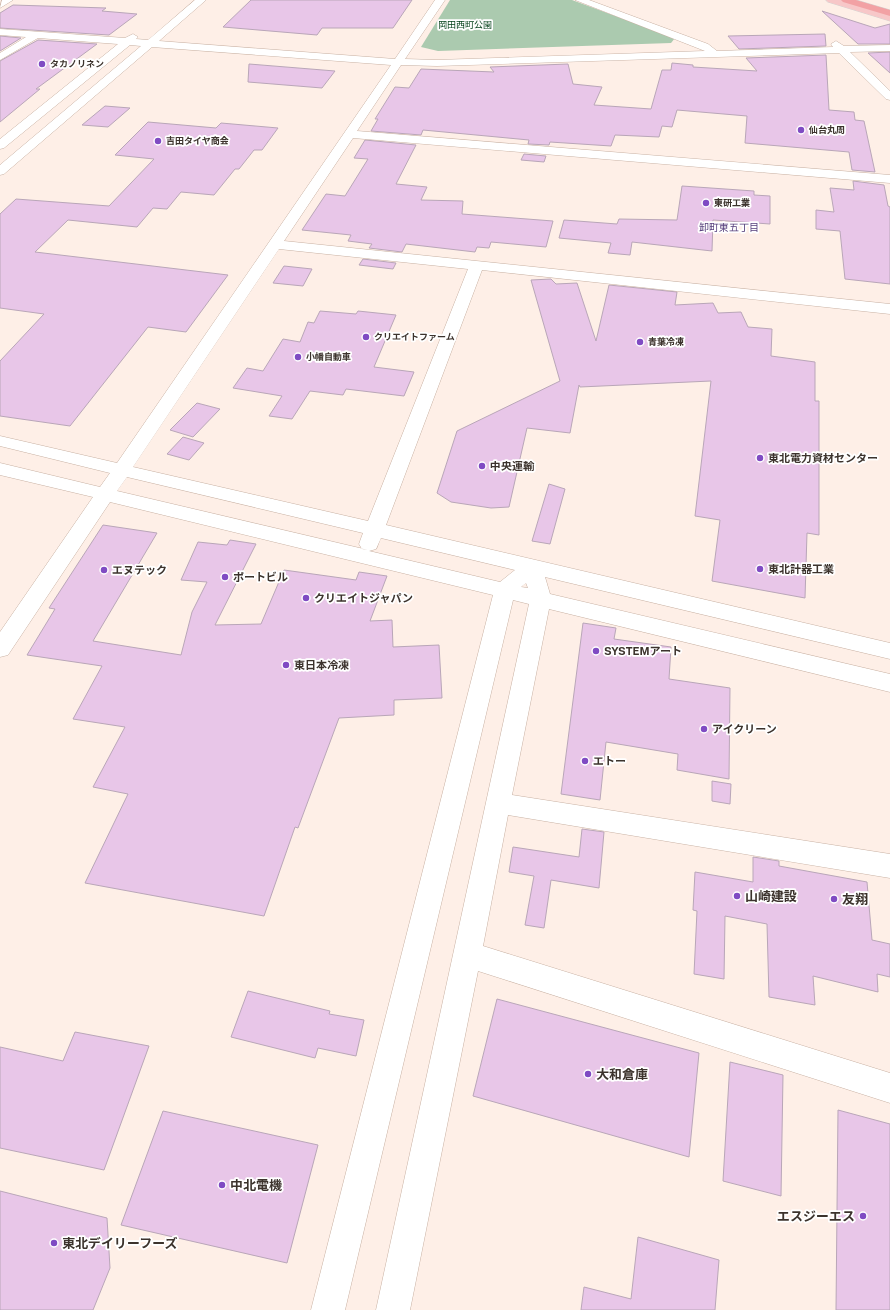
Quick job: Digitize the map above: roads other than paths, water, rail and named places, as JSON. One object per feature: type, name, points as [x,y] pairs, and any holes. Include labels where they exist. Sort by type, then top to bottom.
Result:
[{"type":"highway","points":[[846,0],[890,13]]},
{"type":"highway","points":[[866,0],[890,6]]},
{"type":"main road","points":[[831,0],[890,18]]},
{"type":"main road","points":[[875,0],[890,6]]},
{"type":"street","points":[[0,5],[8,0]]},
{"type":"street","points":[[0,171],[201,0]]},
{"type":"street","points":[[0,649],[440,0]]},
{"type":"street","points":[[580,0],[704,46],[716,54]]},
{"type":"street","points":[[0,23],[139,32],[400,58],[437,64],[890,48]]},
{"type":"street","points":[[0,32],[127,42],[400,58],[890,40]]},
{"type":"street","points":[[0,145],[139,32]]},
{"type":"street","points":[[0,57],[36,35]]},
{"type":"street","points":[[834,41],[890,97]]},
{"type":"street","points":[[349,134],[890,179]]},
{"type":"street","points":[[274,244],[890,309]]},
{"type":"street","points":[[365,557],[374,530],[477,265]]},
{"type":"street","points":[[0,441],[890,651]]},
{"type":"street","points":[[0,469],[365,557],[505,589],[890,683]]},
{"type":"street","points":[[328,1310],[505,589],[532,567]]},
{"type":"street","points":[[393,1310],[541,598],[532,567]]},
{"type":"street","points":[[498,803],[890,866]]},
{"type":"street","points":[[467,954],[890,1088]]},
{"type":"place","name":"タカノリネン","points":[[42,64]]},
{"type":"place","name":"仙台丸周","points":[[801,130]]},
{"type":"place","name":"吉田タイヤ商会","points":[[158,141]]},
{"type":"place","name":"東研工業","points":[[706,203]]},
{"type":"place","name":"クリエイトファーム","points":[[366,337]]},
{"type":"place","name":"青葉冷凍","points":[[640,342]]},
{"type":"place","name":"小幡自動車","points":[[298,357]]},
{"type":"place","name":"東北電力資材センター","points":[[760,458]]},
{"type":"place","name":"中央運輸","points":[[482,466]]},
{"type":"place","name":"東北計器工業","points":[[760,569]]},
{"type":"place","name":"エヌテック","points":[[104,570]]},
{"type":"place","name":"ポートビル","points":[[225,577]]},
{"type":"place","name":"クリエイトジャパン","points":[[306,598]]},
{"type":"place","name":"SYSTEMアート","points":[[596,651]]},
{"type":"place","name":"東日本冷凍","points":[[286,665]]},
{"type":"place","name":"アイクリーン","points":[[704,729]]},
{"type":"place","name":"エトー","points":[[585,761]]},
{"type":"place","name":"山崎建設","points":[[737,896]]},
{"type":"place","name":"友翔","points":[[834,899]]},
{"type":"place","name":"大和倉庫","points":[[588,1074]]},
{"type":"place","name":"中北電機","points":[[222,1185]]},
{"type":"place","name":"エスジーエス","points":[[863,1216]]},
{"type":"place","name":"東北デイリーフーズ","points":[[54,1243]]},
{"type":"district","name":"卸町東五丁目","points":[[729,227]]},
{"type":"park label","name":"岡田西町公園","points":[[465,25]]}]
